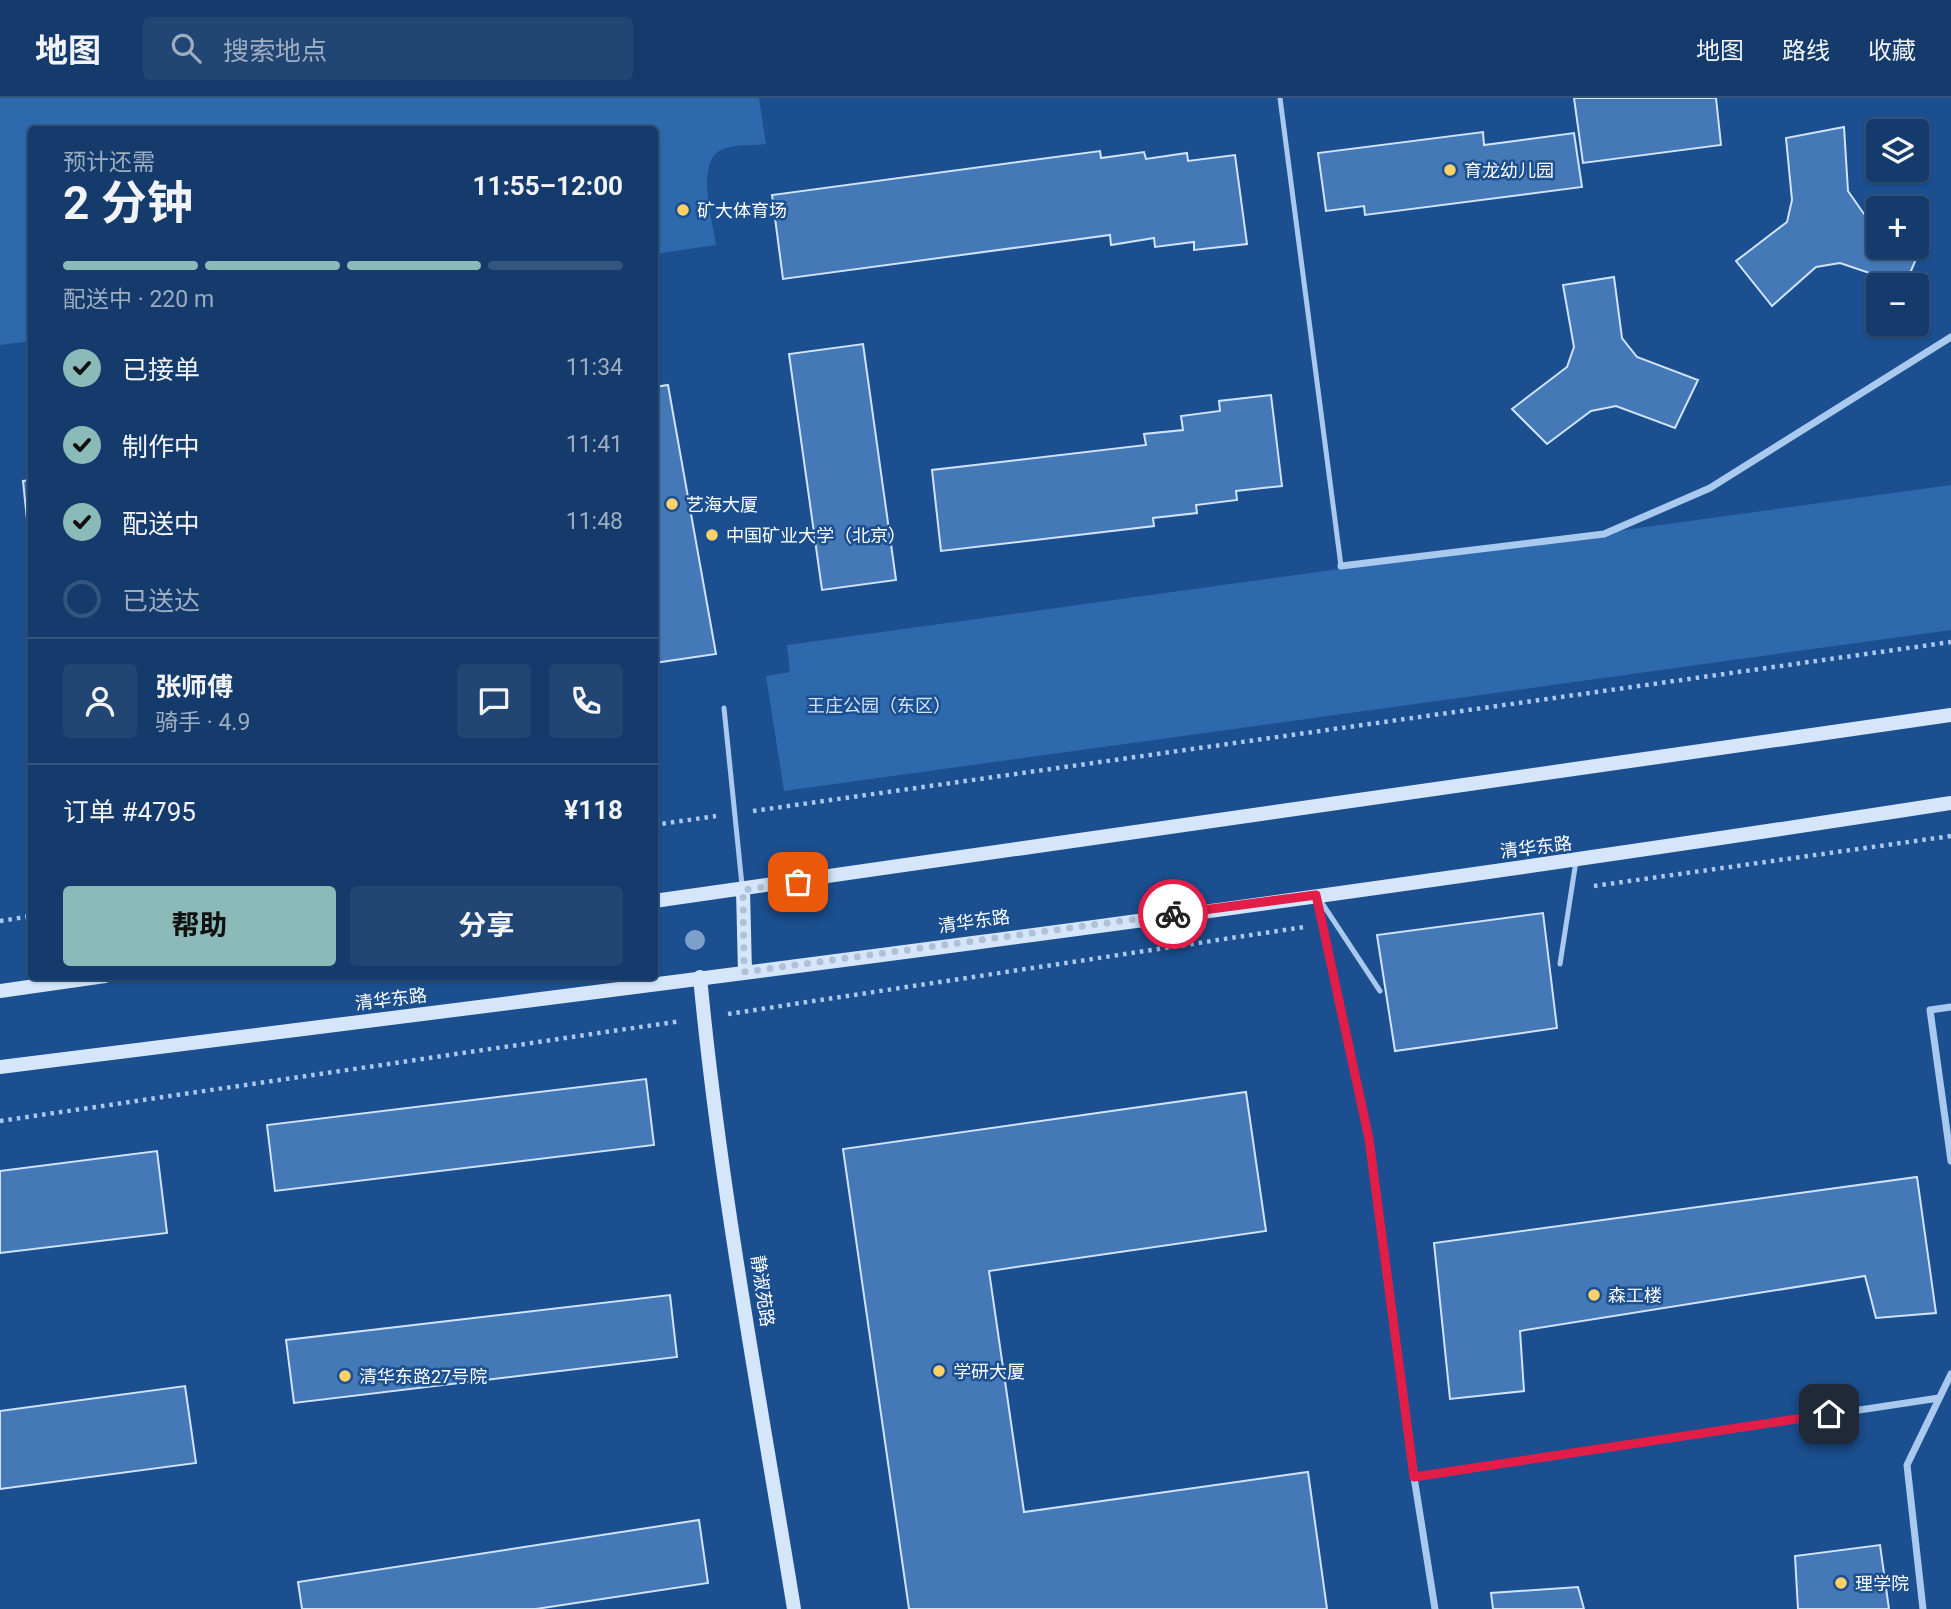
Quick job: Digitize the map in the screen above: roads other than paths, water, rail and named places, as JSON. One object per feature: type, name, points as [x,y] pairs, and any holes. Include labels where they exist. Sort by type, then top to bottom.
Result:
[{"type":"main road","points":[[658,901],[1951,715]]},
{"type":"main road","name":"清华东路","points":[[0,1067],[645,981],[744,972],[1576,861],[1951,803]]},
{"type":"main road","points":[[743,890],[744,972]]},
{"type":"main road","name":"静淑苑路","points":[[700,977],[753,1357],[794,1609]]},
{"type":"main road","points":[[0,991],[77,980]]},
{"type":"street","points":[[1341,566],[1604,534],[1710,488],[1951,337]]},
{"type":"street","points":[[1951,1007],[1930,1010],[1951,1161]]},
{"type":"street","points":[[1923,1609],[1907,1465],[1951,1374]]},
{"type":"street","points":[[1435,1609],[1414,1477],[1939,1398]]},
{"type":"lane","points":[[1280,98],[1341,566]]},
{"type":"lane","points":[[724,708],[743,890]]},
{"type":"lane","points":[[1560,964],[1576,861]]},
{"type":"lane","points":[[1316,895],[1369,1139],[1414,1477]]},
{"type":"lane","points":[[1316,895],[1380,990]]},
{"type":"place","name":"育龙幼儿园","points":[[1450,170]]},
{"type":"place","name":"矿大体育场","points":[[683,210]]},
{"type":"place","name":"艺海大厦","points":[[672,504]]},
{"type":"place","name":"中国矿业大学（北京）","points":[[712,535]]},
{"type":"place","name":"森工楼","points":[[1594,1295]]},
{"type":"place","name":"学研大厦","points":[[939,1371]]},
{"type":"place","name":"清华东路27号院","points":[[345,1376]]},
{"type":"place","name":"理学院","points":[[1841,1583]]},
{"type":"park label","name":"王庄公园（东区）","points":[[879,705]]}]
